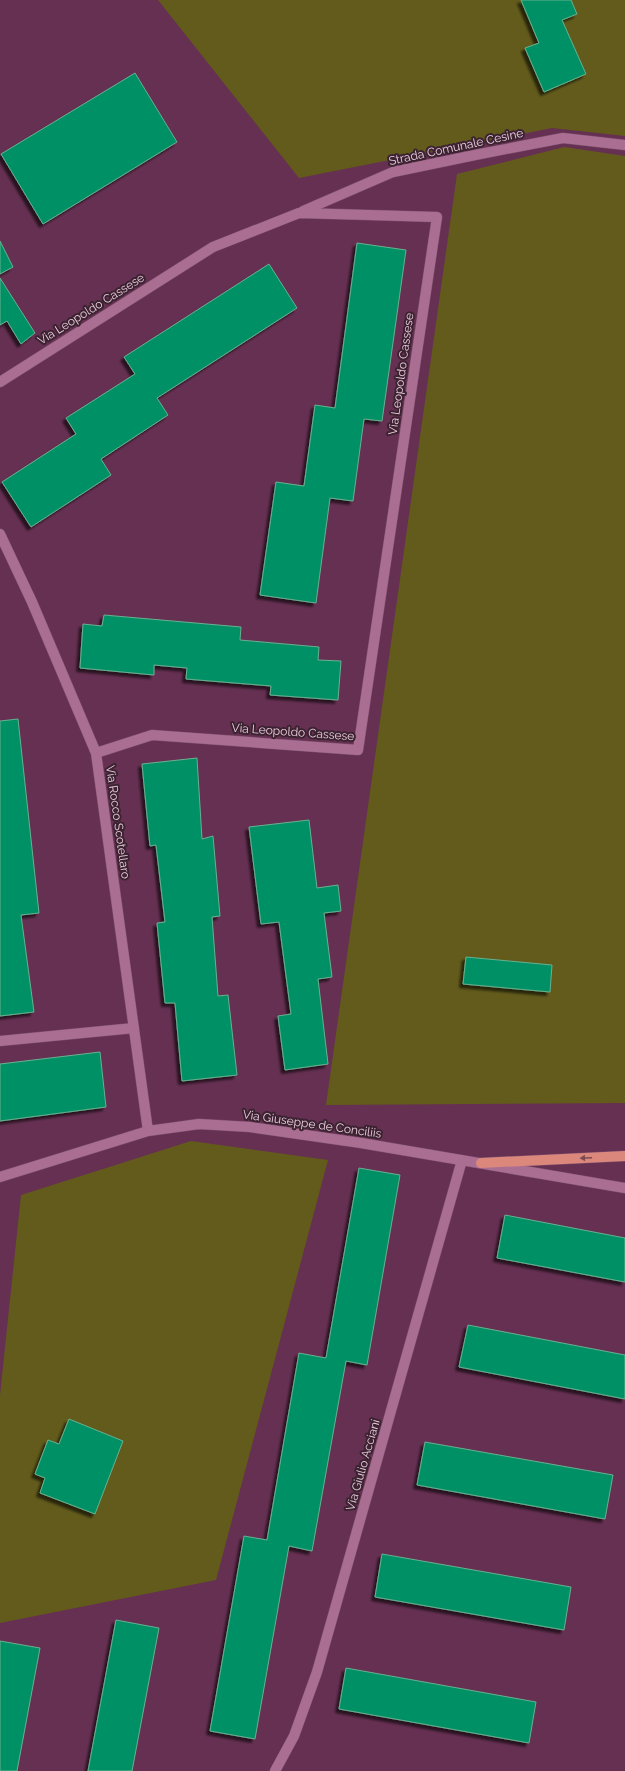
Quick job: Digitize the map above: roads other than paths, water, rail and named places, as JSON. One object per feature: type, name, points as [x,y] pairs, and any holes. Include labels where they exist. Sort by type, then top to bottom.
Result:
[{"type":"main road","points":[[481,1163],[625,1156]]},
{"type":"street","name":"Strada Comunale Cesine","points":[[299,213],[400,170],[563,138],[625,146]]},
{"type":"street","name":"Via Leopoldo Cassese","points":[[0,382],[213,247],[299,213],[437,217],[358,750],[152,735],[96,753]]},
{"type":"street","name":"Via Rocco Scotellaro","points":[[0,534],[32,602],[96,753],[148,1131]]},
{"type":"street","points":[[0,1041],[134,1028]]},
{"type":"street","name":"Via Giuseppe de Conciliis","points":[[0,1177],[148,1131],[198,1124],[250,1127],[361,1143],[625,1188]]},
{"type":"street","name":"Via Giulio Acciani","points":[[275,1771],[294,1736],[317,1672],[462,1160]]}]
